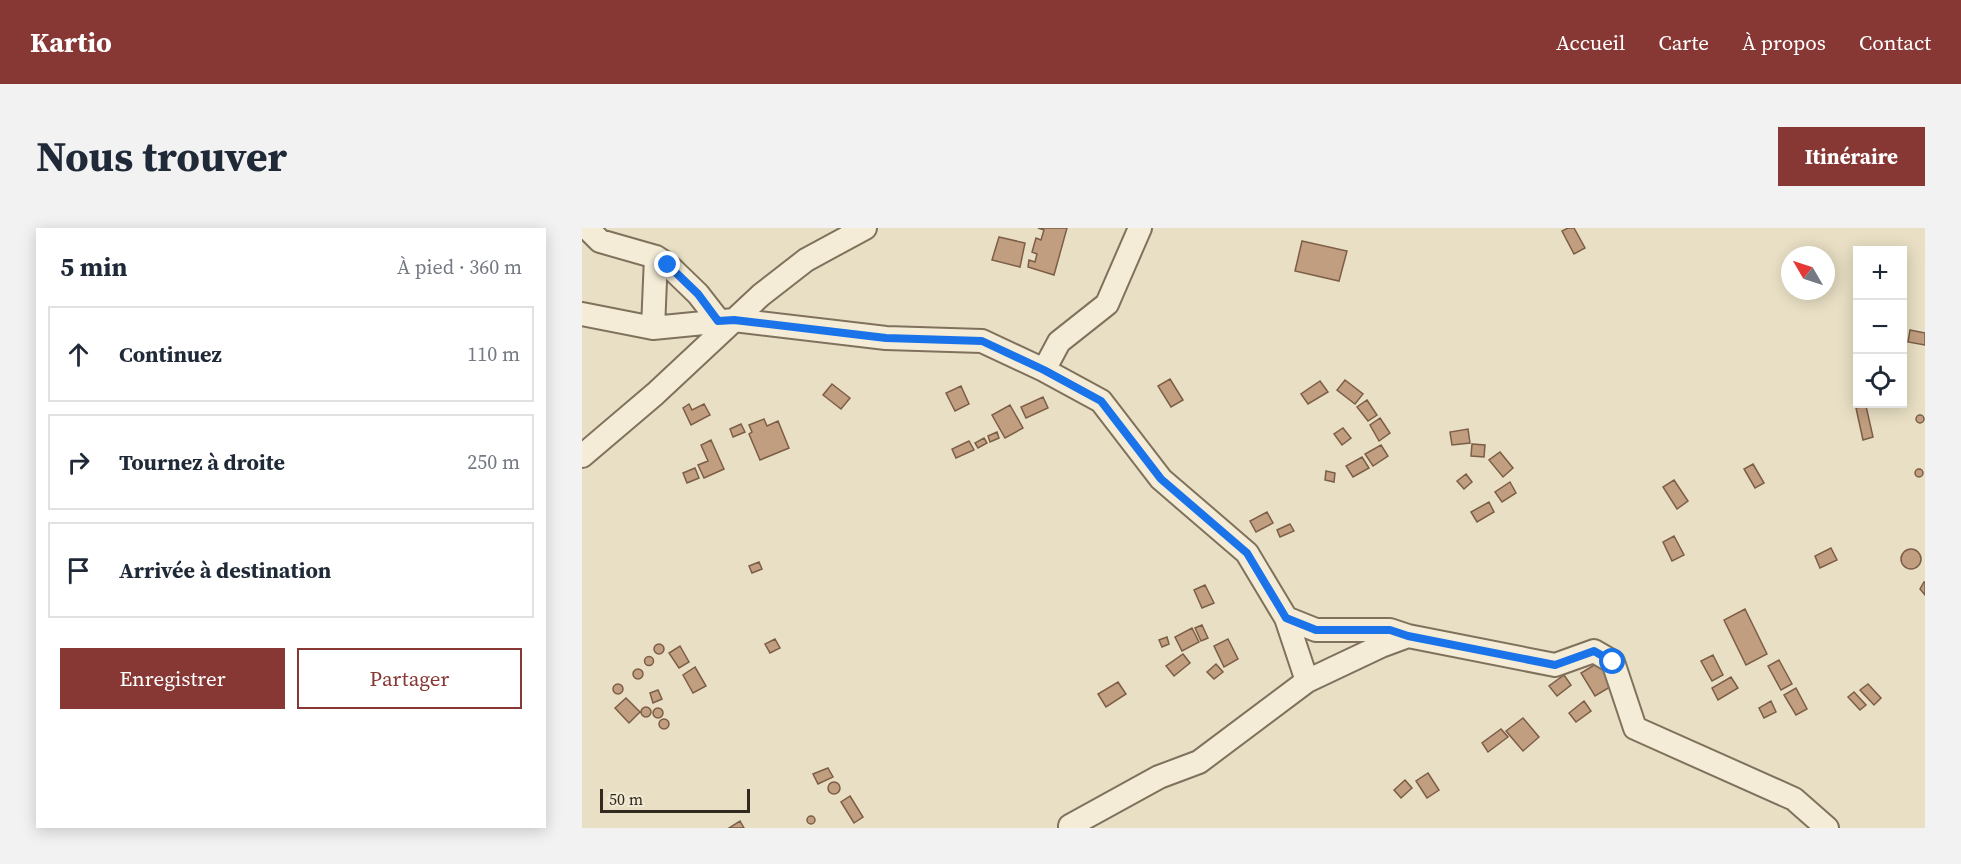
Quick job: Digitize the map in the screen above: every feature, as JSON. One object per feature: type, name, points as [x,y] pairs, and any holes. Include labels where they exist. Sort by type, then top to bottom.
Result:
[{"type":"street","points":[[587,228],[600,241],[656,257],[668,265],[726,321]]},
{"type":"street","points":[[582,456],[655,394],[726,321],[806,260],[865,228]]},
{"type":"street","points":[[1044,370],[1059,342],[1107,304],[1140,228]]},
{"type":"street","points":[[652,328],[656,257]]},
{"type":"street","points":[[582,314],[652,328],[726,321],[886,338],[982,341],[1044,370],[1101,401],[1161,479],[1247,553],[1286,618],[1307,681]]},
{"type":"street","points":[[1286,618],[1316,630],[1390,630],[1408,636],[1555,665],[1594,651],[1613,662],[1635,728],[1794,799],[1827,828]]},
{"type":"street","points":[[1070,826],[1159,777],[1199,762],[1307,681],[1381,646],[1408,636]]},
{"type":"building","points":[[1038,228],[1067,228],[1054,275],[1028,267],[1029,260],[1035,262],[1037,254],[1032,252],[1036,238],[1041,240],[1044,230]]},
{"type":"building","points":[[1574,228],[1585,248],[1574,254],[1562,231]]},
{"type":"building","points":[[999,237],[1025,243],[1020,267],[992,260]]},
{"type":"building","points":[[1302,241],[1347,251],[1339,281],[1295,271]]},
{"type":"building","points":[[1910,330],[1925,333],[1925,345],[1908,342]]},
{"type":"building","points":[[1170,379],[1183,400],[1171,407],[1158,386]]},
{"type":"building","points":[[1345,380],[1363,394],[1355,404],[1337,390]]},
{"type":"building","points":[[1320,381],[1328,392],[1308,404],[1301,394]]},
{"type":"building","points":[[832,384],[850,398],[841,409],[823,395]]},
{"type":"building","points":[[961,386],[969,404],[955,411],[946,393]]},
{"type":"building","points":[[1043,397],[1048,408],[1026,418],[1021,407]]},
{"type":"building","points":[[1367,400],[1377,415],[1368,421],[1357,407]]},
{"type":"building","points":[[689,404],[692,410],[704,404],[710,415],[691,425],[683,408]]},
{"type":"building","points":[[1010,405],[1023,428],[1005,438],[992,415]]},
{"type":"building","points":[[1856,408],[1866,408],[1873,437],[1863,440]]},
{"type":"building","points":[[1920,415],[1924,419],[1920,423],[1916,419]]},
{"type":"building","points":[[1380,418],[1390,433],[1379,441],[1370,425]]},
{"type":"building","points":[[764,419],[767,426],[778,421],[789,448],[760,460],[749,434],[752,432],[749,425]]},
{"type":"building","points":[[741,424],[745,432],[733,437],[730,429]]},
{"type":"building","points":[[1343,428],[1351,438],[1342,445],[1334,434]]},
{"type":"building","points":[[1468,429],[1470,443],[1452,445],[1450,432]]},
{"type":"building","points":[[997,432],[999,438],[990,442],[988,436]]},
{"type":"building","points":[[984,438],[987,443],[978,448],[975,443]]},
{"type":"building","points":[[711,440],[724,469],[704,478],[698,465],[708,461],[701,445]]},
{"type":"building","points":[[969,441],[974,450],[956,458],[952,449]]},
{"type":"building","points":[[1472,444],[1485,445],[1484,457],[1471,456]]},
{"type":"building","points":[[1381,445],[1388,456],[1373,466],[1365,454]]},
{"type":"building","points":[[1500,452],[1513,468],[1503,477],[1489,460]]},
{"type":"building","points":[[1362,457],[1369,468],[1353,477],[1346,466]]},
{"type":"building","points":[[1753,464],[1764,483],[1755,488],[1744,469]]},
{"type":"building","points":[[695,468],[699,478],[687,483],[683,473]]},
{"type":"building","points":[[1919,469],[1923,473],[1919,477],[1915,473]]},
{"type":"building","points":[[1326,471],[1335,473],[1334,482],[1325,480]]},
{"type":"building","points":[[1466,474],[1472,482],[1464,489],[1457,481]]},
{"type":"building","points":[[1674,480],[1688,501],[1677,509],[1663,487]]},
{"type":"building","points":[[1510,482],[1516,493],[1502,502],[1495,492]]},
{"type":"building","points":[[1489,502],[1494,512],[1477,522],[1471,512]]},
{"type":"building","points":[[1267,512],[1273,523],[1256,532],[1250,521]]},
{"type":"building","points":[[1290,524],[1294,531],[1280,537],[1277,530]]},
{"type":"building","points":[[1674,536],[1684,555],[1672,561],[1663,542]]},
{"type":"building","points":[[1831,548],[1837,560],[1820,568],[1815,556]]},
{"type":"building","points":[[1911,549],[1918,552],[1921,559],[1918,566],[1911,569],[1904,566],[1901,559],[1904,552]]},
{"type":"building","points":[[759,562],[762,569],[752,573],[749,566]]},
{"type":"building","points":[[1925,582],[1925,595],[1920,589]]},
{"type":"building","points":[[1205,585],[1214,603],[1202,608],[1194,590]]},
{"type":"building","points":[[1745,609],[1767,654],[1746,665],[1724,620]]},
{"type":"building","points":[[1202,625],[1208,638],[1201,641],[1195,628]]},
{"type":"building","points":[[1192,628],[1199,642],[1182,651],[1175,637]]},
{"type":"building","points":[[1167,637],[1169,644],[1162,647],[1159,640]]},
{"type":"building","points":[[775,639],[780,648],[770,653],[765,644]]},
{"type":"building","points":[[1228,639],[1238,659],[1224,667],[1214,646]]},
{"type":"building","points":[[659,644],[664,649],[659,654],[654,649]]},
{"type":"building","points":[[680,646],[689,662],[679,668],[669,653]]},
{"type":"building","points":[[1183,654],[1190,663],[1174,676],[1166,666]]},
{"type":"building","points":[[1713,655],[1723,675],[1712,681],[1701,661]]},
{"type":"building","points":[[649,656],[654,661],[649,666],[644,661]]},
{"type":"building","points":[[1779,660],[1792,684],[1781,690],[1768,666]]},
{"type":"building","points":[[1601,661],[1615,684],[1595,696],[1581,673]]},
{"type":"building","points":[[1216,664],[1223,672],[1214,679],[1207,672]]},
{"type":"building","points":[[695,667],[706,686],[693,693],[683,675]]},
{"type":"building","points":[[638,669],[643,674],[638,679],[633,674]]},
{"type":"building","points":[[1564,675],[1571,685],[1557,696],[1549,686]]},
{"type":"building","points":[[1731,677],[1738,688],[1718,700],[1712,688]]},
{"type":"building","points":[[1118,682],[1126,694],[1106,707],[1098,694]]},
{"type":"building","points":[[618,684],[623,689],[618,694],[613,689]]},
{"type":"building","points":[[1868,684],[1881,698],[1874,705],[1860,690]]},
{"type":"building","points":[[1796,688],[1807,709],[1796,715],[1784,695]]},
{"type":"building","points":[[658,690],[662,699],[653,703],[650,693]]},
{"type":"building","points":[[1854,692],[1866,705],[1860,710],[1848,697]]},
{"type":"building","points":[[626,698],[640,712],[629,723],[615,708]]},
{"type":"building","points":[[1584,701],[1591,711],[1576,722],[1569,713]]},
{"type":"building","points":[[1771,701],[1776,712],[1764,718],[1759,708]]},
{"type":"building","points":[[646,707],[651,712],[646,717],[641,712]]},
{"type":"building","points":[[658,708],[663,713],[658,718],[653,713]]},
{"type":"building","points":[[1523,718],[1539,737],[1523,751],[1506,731]]},
{"type":"building","points":[[664,719],[669,724],[664,729],[659,724]]},
{"type":"building","points":[[1501,729],[1508,737],[1488,752],[1482,743]]},
{"type":"building","points":[[828,768],[833,777],[818,784],[813,774]]},
{"type":"building","points":[[1428,773],[1439,790],[1427,798],[1416,781]]},
{"type":"building","points":[[1405,780],[1412,788],[1401,798],[1394,790]]},
{"type":"building","points":[[836,782],[840,788],[836,794],[832,794],[828,786]]},
{"type":"building","points":[[850,796],[863,817],[854,823],[841,802]]},
{"type":"building","points":[[811,816],[815,820],[811,824],[807,820]]},
{"type":"building","points":[[740,821],[744,828],[729,828]]},
{"type":"route","points":[[668,265],[698,294],[718,321],[734,320],[886,338],[982,341],[1044,370],[1101,401],[1161,479],[1247,553],[1286,618],[1316,630],[1390,630],[1408,636],[1555,665],[1594,651],[1613,662]]}]
